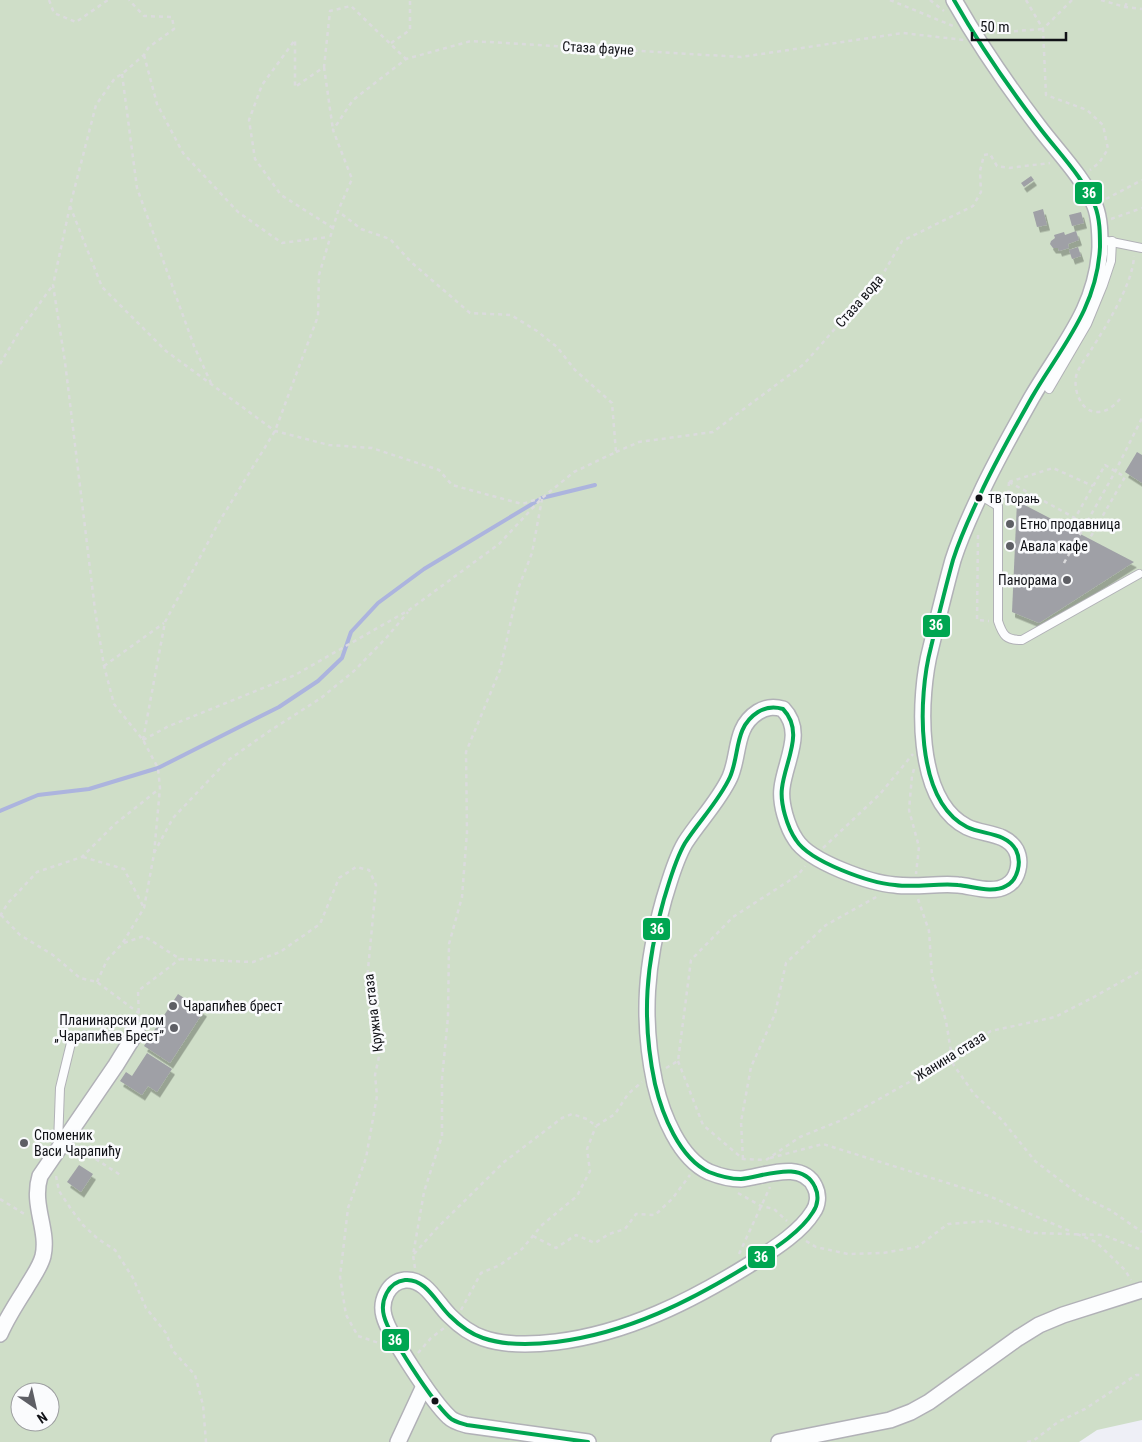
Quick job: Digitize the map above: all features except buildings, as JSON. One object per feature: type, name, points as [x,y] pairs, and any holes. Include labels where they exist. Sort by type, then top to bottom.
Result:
[{"type":"street","points":[[588,1442],[460,1423],[449,1417],[424,1386],[385,1319],[383,1312],[386,1295],[396,1283],[409,1280],[422,1285],[455,1320],[474,1335],[489,1340],[506,1343],[535,1344],[599,1335],[630,1326],[685,1302],[727,1278],[773,1249],[816,1209],[817,1201],[814,1186],[810,1180],[797,1172],[777,1172],[743,1179],[733,1179],[707,1171],[696,1164],[673,1134],[655,1085],[646,1010],[648,968],[656,928],[672,871],[684,845],[730,778],[742,728],[749,718],[773,706],[783,709],[792,721],[794,736],[782,789],[783,810],[796,841],[813,857],[872,881],[896,886],[940,884],[990,889],[1000,888],[1012,881],[1019,868],[1016,850],[1006,839],[966,826],[952,816],[934,788],[924,742],[922,696],[927,663],[954,556],[980,495],[1033,396],[1075,331],[1095,282],[1099,259],[1106,240],[1094,205],[1079,178],[992,64],[954,0]]},
{"type":"street","points":[[0,1334],[8,1316],[37,1271],[43,1256],[44,1244],[36,1195],[36,1186],[40,1176],[137,1031]]},
{"type":"street","points":[[779,1442],[890,1420],[910,1412],[929,1402],[1039,1325],[1063,1315],[1140,1290]]},
{"type":"street","points":[[398,1442],[424,1386]]},
{"type":"lane","points":[[1048,389],[1087,324],[1103,285],[1111,261],[1106,240],[1142,248]]},
{"type":"lane","points":[[980,495],[998,506],[998,621],[1002,633],[1011,640],[1022,640],[1139,574]]},
{"type":"lane","points":[[58,1149],[60,1088],[71,1043]]},
{"type":"path","points":[[49,0],[54,13],[76,22],[108,0]]},
{"type":"path","points":[[96,982],[107,960],[122,944],[144,908],[154,854],[160,788],[158,768],[144,740],[114,704],[104,666],[95,610],[65,362],[53,285],[70,206],[96,105],[115,78],[174,28],[172,18],[144,16],[129,0]]},
{"type":"path","points":[[348,0],[351,6],[406,60]]},
{"type":"path","points":[[351,6],[392,44],[410,30],[410,0]]},
{"type":"path","points":[[890,0],[973,34],[1043,29],[1072,0]]},
{"type":"path","points":[[1026,0],[1043,29],[1046,95],[1087,110],[1103,125],[1108,149],[1099,163],[1079,178]]},
{"type":"path","points":[[1101,0],[1125,7],[1142,9]]},
{"type":"path","points":[[1125,7],[1128,0]]},
{"type":"path","points":[[144,740],[165,622],[219,522],[275,431],[318,316],[319,275],[338,211],[352,179],[333,130],[324,67],[330,11],[351,6]]},
{"type":"path","name":"Стаза фауне","points":[[333,130],[353,100],[406,60],[471,41],[741,57],[903,33],[973,41],[973,34]]},
{"type":"path","points":[[324,67],[295,87],[295,40],[262,84],[250,120],[255,159],[281,194],[333,228]]},
{"type":"path","points":[[144,55],[157,104],[183,154],[238,212],[282,243],[330,237]]},
{"type":"path","points":[[122,74],[137,188],[194,346],[211,384]]},
{"type":"path","name":"Стаза вода","points":[[616,452],[639,442],[714,432],[804,364],[883,274],[902,241],[974,206],[981,192],[980,171],[984,155],[990,154],[997,166],[1009,168],[1066,162]]},
{"type":"path","points":[[1094,205],[1142,180]]},
{"type":"path","points":[[70,206],[102,287],[166,351],[275,431],[328,445],[372,448],[439,470],[452,486],[522,504],[542,498]]},
{"type":"path","points":[[1099,223],[1142,208]]},
{"type":"path","points":[[144,740],[169,726],[295,676],[409,610],[499,544],[542,498],[574,472],[616,452],[612,403],[575,370],[557,347],[537,331],[510,315],[470,313],[411,262],[390,239],[361,230],[338,211]]},
{"type":"path","points":[[1120,399],[1105,411],[1095,412],[1086,407],[1078,397],[1075,385],[1077,373],[1106,327],[1128,282],[1134,257],[1130,245]]},
{"type":"path","points":[[0,364],[19,332],[53,285]]},
{"type":"path","points":[[1064,564],[1115,472],[1142,418]]},
{"type":"path","points":[[1090,538],[1125,477],[1105,465],[1075,518],[1010,482],[1053,468],[1093,486]]},
{"type":"path","points":[[542,498],[532,553],[518,589],[500,670],[466,752],[467,832],[462,897],[448,944],[448,1018],[442,1079],[442,1136],[424,1192],[413,1255],[437,1228],[504,1162],[562,1118],[572,1114],[587,1119],[596,1126]]},
{"type":"path","points":[[978,533],[977,620],[998,621]]},
{"type":"path","points":[[154,854],[173,818],[227,762],[268,732],[321,698],[354,671],[387,637],[409,610]]},
{"type":"path","points":[[104,666],[165,622]]},
{"type":"path","points":[[915,768],[912,776],[909,810],[919,847],[914,886],[929,931],[932,976],[946,1021],[953,1064],[974,1094],[1002,1120],[1036,1161],[1081,1196],[1110,1210],[1142,1232]]},
{"type":"path","points":[[122,944],[144,936],[180,959],[138,991],[140,1014],[96,982],[80,978],[54,955],[20,935],[0,915],[8,903],[37,872],[82,857],[115,824],[160,788]]},
{"type":"path","points":[[82,857],[124,869],[144,908]]},
{"type":"path","name":"Кружна стаза","points":[[180,959],[253,962],[280,952],[320,924],[339,878],[356,867],[369,870],[376,885],[367,980],[380,1052],[375,1075],[377,1096],[366,1158],[348,1208],[340,1277],[346,1315],[358,1336],[402,1351]]},
{"type":"path","points":[[743,1159],[741,1122],[751,1067],[775,1014],[786,963],[826,925],[896,886]]},
{"type":"path","points":[[413,1369],[418,1350],[455,1320],[482,1273],[500,1265],[522,1249],[542,1225],[577,1196],[590,1171],[588,1148],[596,1126],[615,1114],[628,1094],[654,1075],[678,1061],[691,960]]},
{"type":"path","name":"Жанина стаза","points":[[1075,1233],[990,1196],[823,1144],[766,1160],[800,1137],[842,1120],[990,1031],[1055,1018],[1142,970]]},
{"type":"path","points":[[58,1149],[91,1156],[122,1176]]},
{"type":"path","points":[[532,1236],[556,1248],[576,1235],[595,1243],[609,1234],[625,1229],[636,1214],[655,1215],[672,1199],[697,1166],[696,1164]]},
{"type":"path","points":[[54,1170],[59,1191],[71,1209],[83,1225],[98,1239],[115,1250],[133,1278],[146,1308],[166,1333],[173,1351],[195,1375],[203,1405],[206,1442]]},
{"type":"path","points":[[737,1193],[761,1206],[774,1209],[785,1218],[800,1238],[816,1247],[848,1254],[883,1254],[917,1247],[948,1224],[988,1221],[1034,1233],[1104,1234],[1142,1250]]},
{"type":"path","points":[[0,1199],[25,1214],[30,1222]]},
{"type":"path","points":[[1075,1233],[1096,1242],[1125,1270],[1140,1290]]},
{"type":"path","points":[[1026,1442],[1033,1441],[1058,1422],[1085,1409],[1136,1375],[1142,1375]]},
{"type":"green space","points":[[0,0],[1142,0],[1142,1420],[1097,1430],[1079,1442],[0,1442]]},
{"type":"waterway","points":[[0,811],[38,795],[89,789],[158,768],[279,707],[318,681],[342,658],[351,632],[378,603],[424,569],[542,498],[595,485]]},
{"type":"transit line","name":"36","points":[[588,1442],[467,1425],[451,1419],[423,1384],[394,1338],[384,1316],[384,1299],[394,1284],[405,1280],[412,1280],[425,1287],[457,1323],[483,1338],[510,1344],[556,1342],[583,1338],[634,1323],[706,1290],[777,1247],[801,1227],[813,1212],[816,1206],[817,1193],[809,1179],[801,1174],[781,1172],[741,1179],[733,1178],[709,1172],[689,1157],[673,1134],[667,1121],[658,1096],[651,1060],[648,1036],[647,991],[653,946],[664,899],[681,850],[730,777],[741,733],[750,718],[758,712],[770,708],[783,709],[789,718],[793,727],[793,737],[782,788],[782,801],[785,815],[796,840],[814,856],[856,876],[903,886],[958,885],[995,889],[1010,883],[1018,870],[1018,855],[1012,844],[1000,837],[967,827],[950,814],[937,794],[929,771],[924,745],[924,692],[927,668],[953,560],[969,519],[1012,433],[1085,309],[1097,269],[1100,247],[1099,226],[1095,206],[1084,185],[1005,80],[954,0]]},
{"type":"place","name":"ТВ Торањ","points":[[979,498]]},
{"type":"place","name":"Етно продавница","points":[[1010,524]]},
{"type":"place","name":"Авала кафе","points":[[1010,546]]},
{"type":"place","name":"Панорама","points":[[1067,580]]},
{"type":"place","name":"Чарапићев брест","points":[[173,1006]]},
{"type":"place","name":"Планинарски дом „Чарапићев Брест”","points":[[174,1028]]},
{"type":"place","name":"Споменик Васи Чарапићу","points":[[24,1143]]}]
